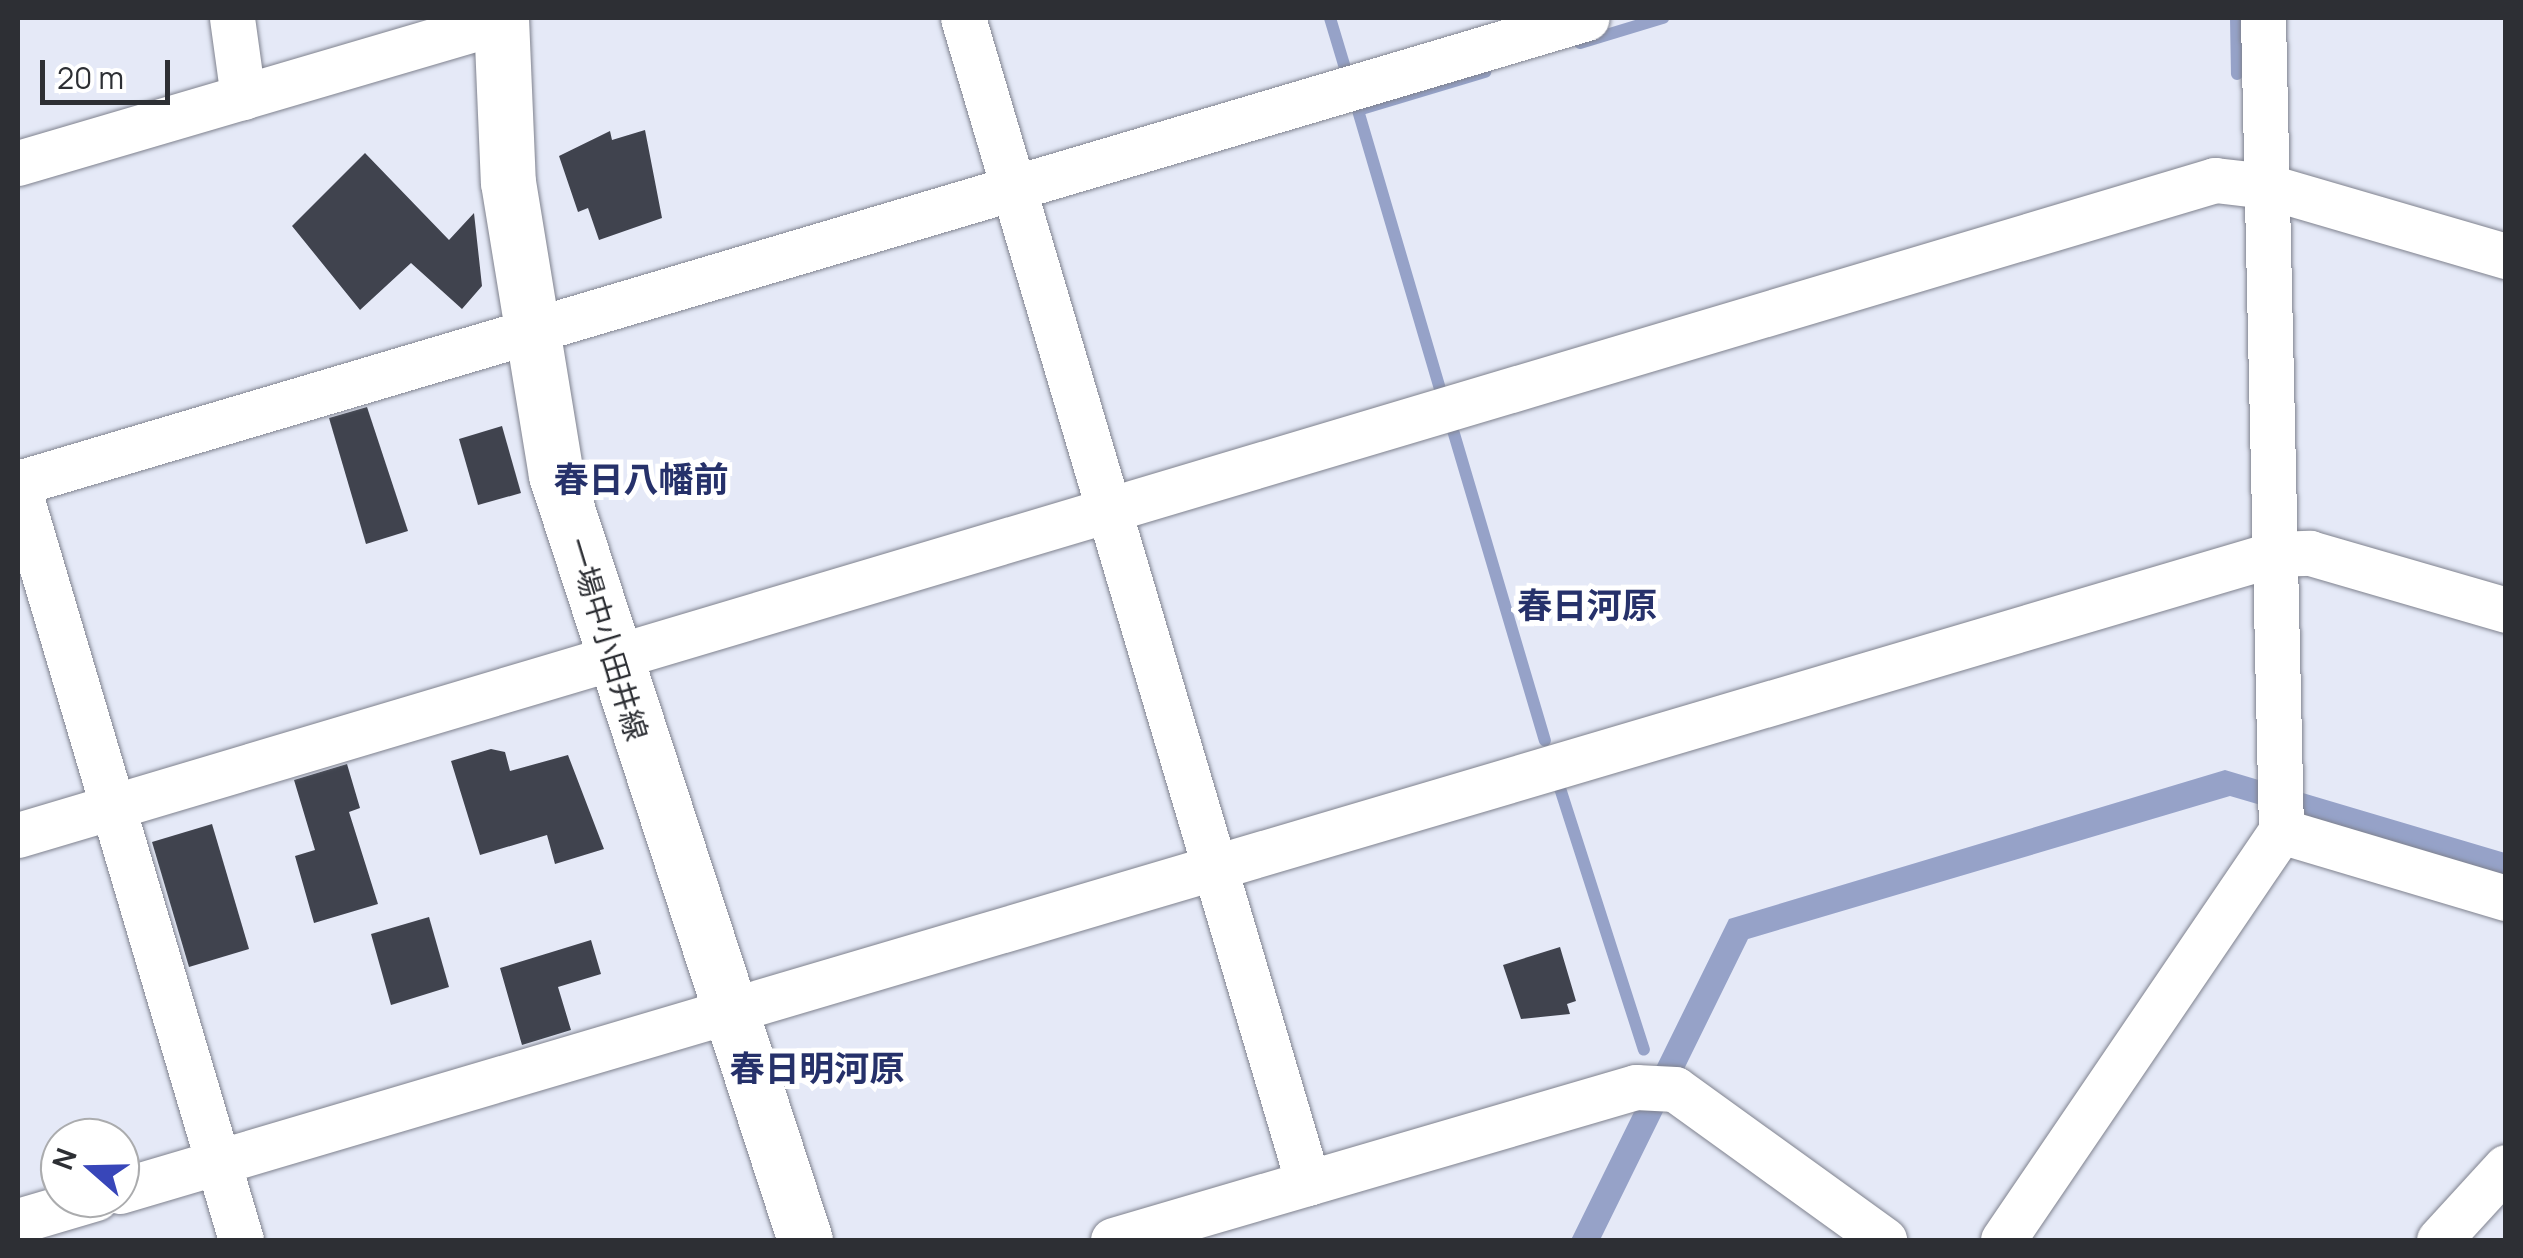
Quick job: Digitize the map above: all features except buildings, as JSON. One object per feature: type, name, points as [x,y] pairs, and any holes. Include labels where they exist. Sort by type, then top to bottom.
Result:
[{"type":"main road","name":"一場中小田井線","points":[[501,20],[508,182],[529,334],[556,475],[611,658],[805,1240]]},
{"type":"street","points":[[232,18],[243,97]]},
{"type":"street","points":[[963,18],[1308,1183]]},
{"type":"street","points":[[241,1240],[18,485],[1587,18]]},
{"type":"street","points":[[2003,1240],[2280,805],[2263,18]]},
{"type":"street","points":[[18,163],[501,20]]},
{"type":"street","points":[[18,835],[2215,180],[2266,186],[2506,256]]},
{"type":"street","points":[[140,1185],[2275,554],[2310,552],[2506,610]]},
{"type":"street","points":[[2280,805],[2506,898]]},
{"type":"street","points":[[1113,1240],[1656,1088],[1884,1240]]},
{"type":"street","points":[[2439,1240],[2506,1167]]},
{"type":"water","points":[[2225,770],[2505,853],[2505,877],[2230,796],[1748,939],[1600,1240],[1571,1240],[1729,919]]},
{"type":"waterway","points":[[1330,18],[1345,68]]},
{"type":"waterway","points":[[1580,43],[1663,18]]},
{"type":"waterway","points":[[2236,18],[2237,74]]},
{"type":"waterway","points":[[1358,110],[1485,72]]},
{"type":"waterway","points":[[1357,107],[1441,392]]},
{"type":"waterway","points":[[1452,427],[1545,740]]},
{"type":"waterway","points":[[1558,782],[1644,1050]]},
{"type":"district","name":"春日八幡前","points":[[641,479]]},
{"type":"district","name":"春日河原","points":[[1587,605]]},
{"type":"district","name":"春日明河原","points":[[817,1068]]}]
